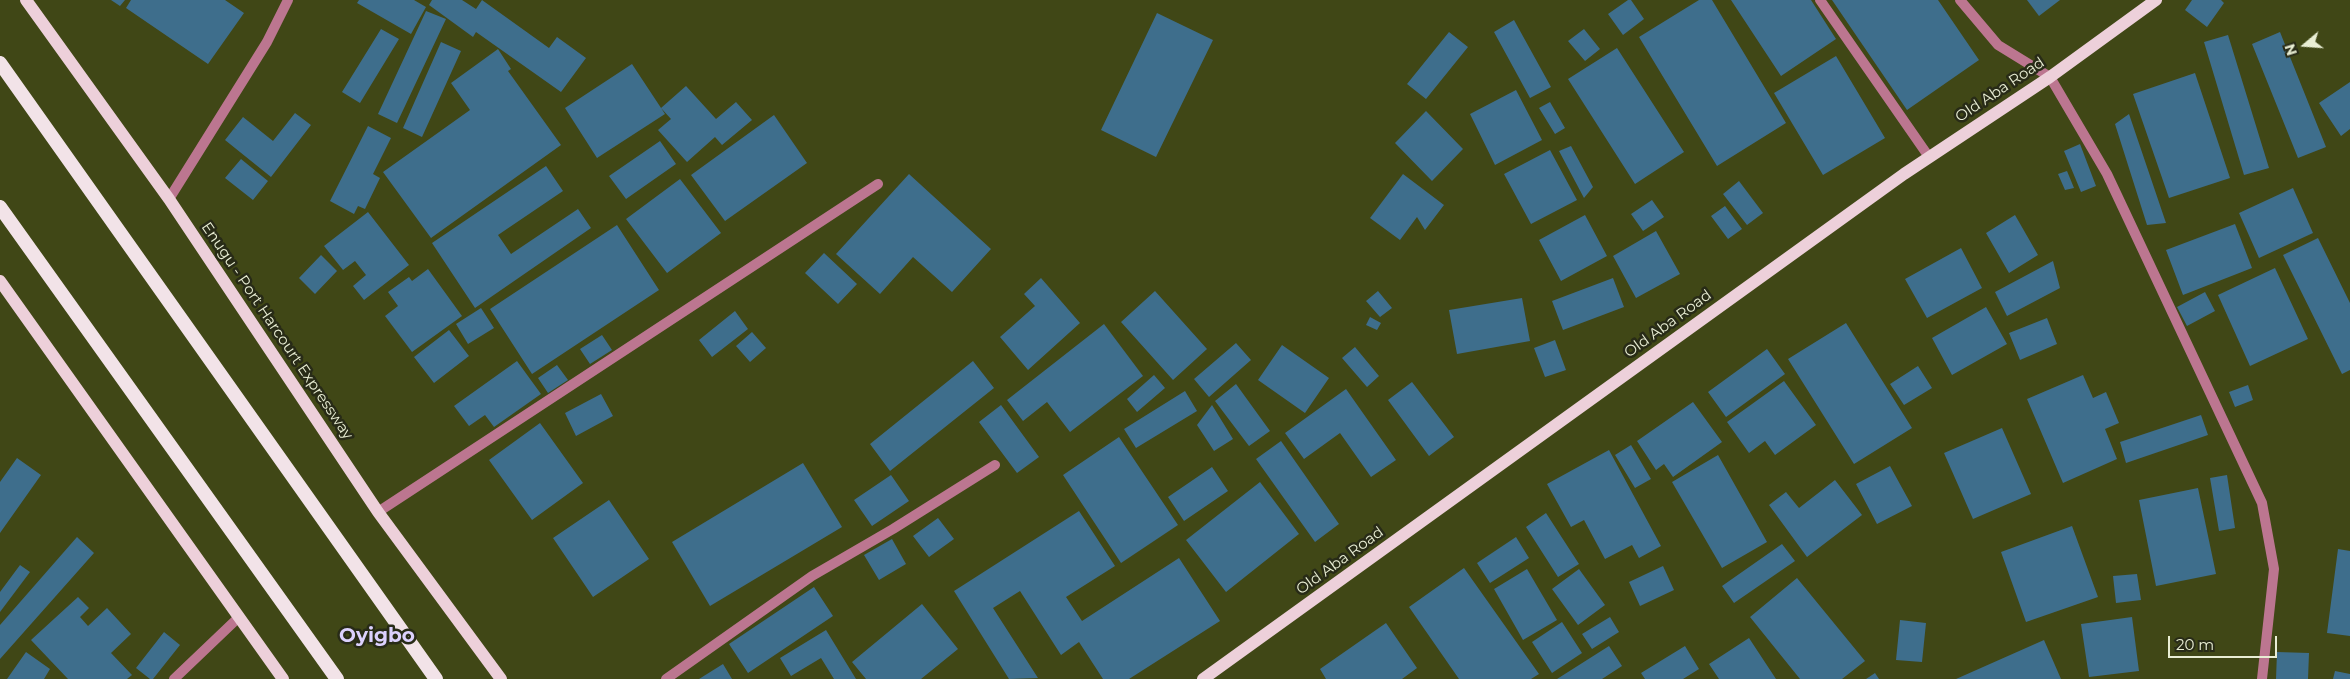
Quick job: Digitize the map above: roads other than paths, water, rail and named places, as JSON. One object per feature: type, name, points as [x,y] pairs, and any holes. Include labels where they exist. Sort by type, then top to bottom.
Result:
[{"type":"highway","points":[[0,63],[436,679]]},
{"type":"highway","points":[[0,207],[337,679]]},
{"type":"main road","name":"Enugu - Port Harcourt Expressway","points":[[26,0],[169,199],[378,512],[501,679]]},
{"type":"main road","name":"Old Aba Road","points":[[1203,679],[1928,157],[2050,77],[2156,0]]},
{"type":"main road","points":[[0,281],[283,679]]},
{"type":"street","points":[[169,199],[267,42],[288,0]]},
{"type":"street","points":[[1820,0],[1928,157]]},
{"type":"street","points":[[1960,0],[1998,45],[2050,77],[2107,174],[2262,502],[2274,568],[2262,679]]},
{"type":"street","points":[[378,512],[878,184]]},
{"type":"street","points":[[666,679],[812,576],[894,529],[995,465]]},
{"type":"street","points":[[174,679],[239,617]]},
{"type":"district","name":"Oyigbo","points":[[377,636]]}]
